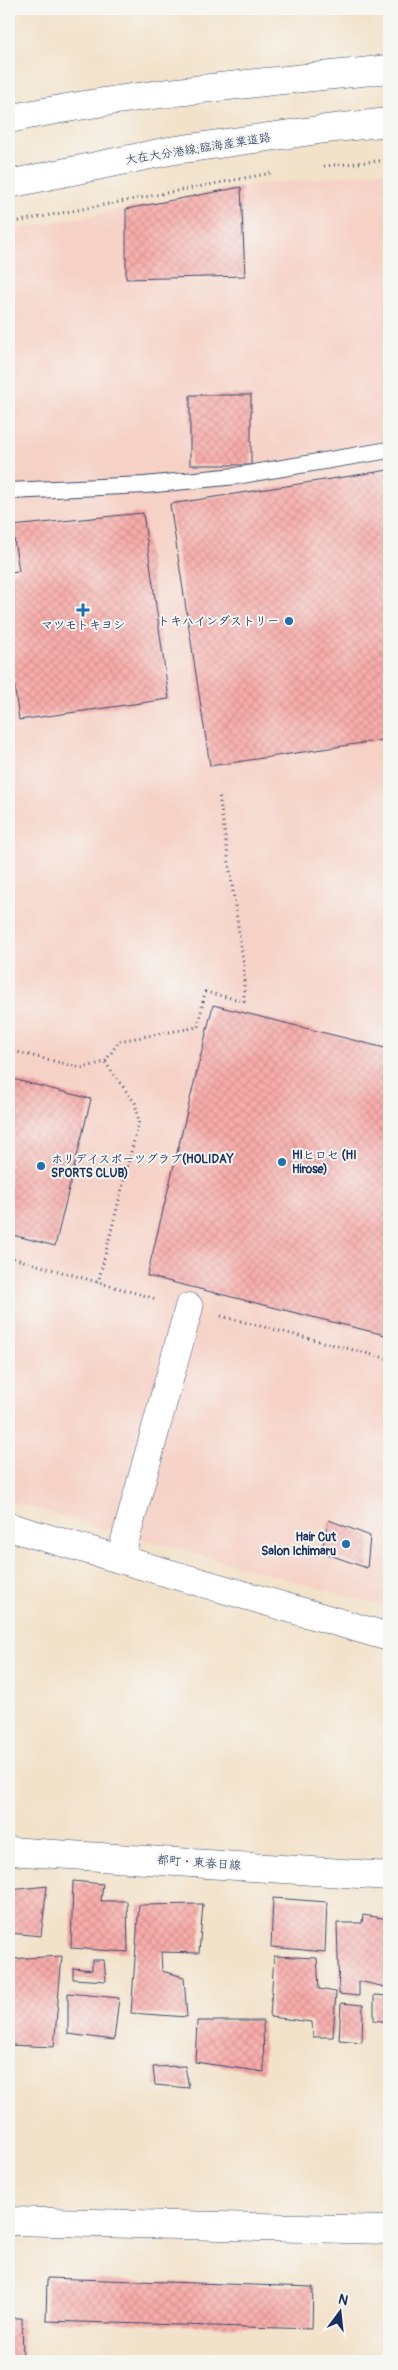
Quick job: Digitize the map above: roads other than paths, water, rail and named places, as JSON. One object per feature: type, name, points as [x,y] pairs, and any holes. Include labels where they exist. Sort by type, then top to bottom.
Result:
[{"type":"street","points":[[9,119],[54,110],[169,93],[389,69]]},
{"type":"street","name":"大在大分港線;臨海産業道路","points":[[9,184],[169,151],[326,128],[389,122]]},
{"type":"street","points":[[120,1558],[189,1307]]},
{"type":"street","points":[[9,1527],[389,1637]]},
{"type":"street","name":"都町・東春日線","points":[[9,1851],[389,1876]]},
{"type":"street","points":[[9,2221],[389,2230]]},
{"type":"lane","points":[[9,491],[145,485],[227,477],[389,450]]},
{"type":"place","name":"マツモトキヨシ","points":[[83,610]]},
{"type":"place","name":"トキハインダストリー","points":[[289,621]]},
{"type":"place","name":"HIヒロセ (HI Hirose)","points":[[282,1162]]},
{"type":"place","name":"ホリデイスポーツグラブ(HOLIDAY SPORTS CLUB)","points":[[41,1166]]},
{"type":"place","name":"Hair Cut Salon Ichimaru","points":[[346,1544]]}]
